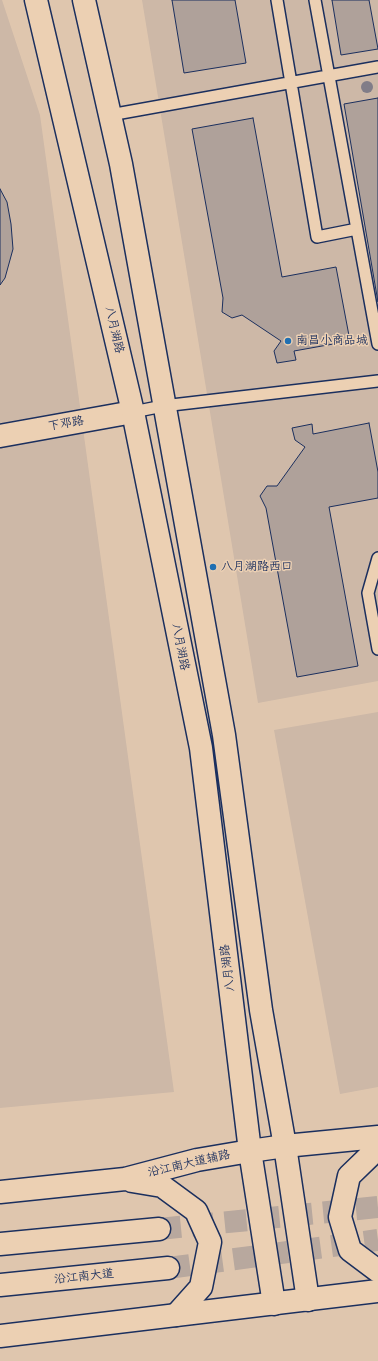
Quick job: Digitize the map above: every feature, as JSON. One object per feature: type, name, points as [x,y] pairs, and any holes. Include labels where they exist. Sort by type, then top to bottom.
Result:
[{"type":"main road","name":"八月湖路","points":[[36,0],[133,412],[201,748],[250,1151],[274,1304]]},
{"type":"main road","points":[[84,0],[121,164],[163,406],[178,471],[224,735],[261,1010],[285,1146],[308,1300]]},
{"type":"main road","name":"下邓路","points":[[0,436],[133,412]]},
{"type":"main road","name":"沿江南大道辅路","points":[[0,1192],[125,1179],[196,1160],[250,1151],[378,1137]]},
{"type":"main road","points":[[378,1148],[349,1176],[340,1217],[350,1250],[378,1271]]},
{"type":"main road","points":[[125,1179],[162,1186],[196,1211],[210,1242],[201,1286],[176,1315]]},
{"type":"main road","points":[[0,1244],[159,1229]]},
{"type":"main road","name":"沿江南大道","points":[[0,1285],[168,1268]]},
{"type":"main road","points":[[0,1336],[378,1291]]},
{"type":"lane","points":[[277,0],[317,237],[357,229]]},
{"type":"lane","points":[[315,0],[378,344]]},
{"type":"lane","points":[[110,115],[378,67]]},
{"type":"lane","points":[[133,412],[163,406],[378,381]]},
{"type":"lane","points":[[378,558],[368,593],[378,649]]},
{"type":"shaded area","points":[[0,0],[2,0],[40,115],[174,1092],[0,1108]]},
{"type":"shaded area","name":"南昌小商品城","points":[[142,0],[378,0],[378,681],[258,703]]},
{"type":"shaded area","points":[[378,712],[378,1087],[340,1094],[274,730]]},
{"type":"building","points":[[172,0],[235,0],[246,63],[184,73]]},
{"type":"building","points":[[332,0],[369,0],[378,49],[341,55]]},
{"type":"building","points":[[378,98],[378,302],[344,104]]},
{"type":"building","points":[[253,118],[282,277],[336,267],[350,341],[294,351],[296,360],[277,363],[274,351],[281,341],[242,315],[232,318],[222,312],[223,298],[192,129]]},
{"type":"building","points":[[0,189],[7,202],[13,249],[5,278],[0,285]]},
{"type":"building","points":[[369,423],[378,472],[378,498],[329,507],[358,666],[297,677],[266,508],[260,496],[267,486],[277,486],[305,447],[295,440],[292,428],[312,424],[313,434]]},
{"type":"tunnel","points":[[159,1229],[378,1207]]},
{"type":"tunnel","points":[[168,1268],[378,1240]]},
{"type":"place","name":"南昌小商品城","points":[[288,341]]},
{"type":"place","name":"八月湖路西口","points":[[213,567]]}]
